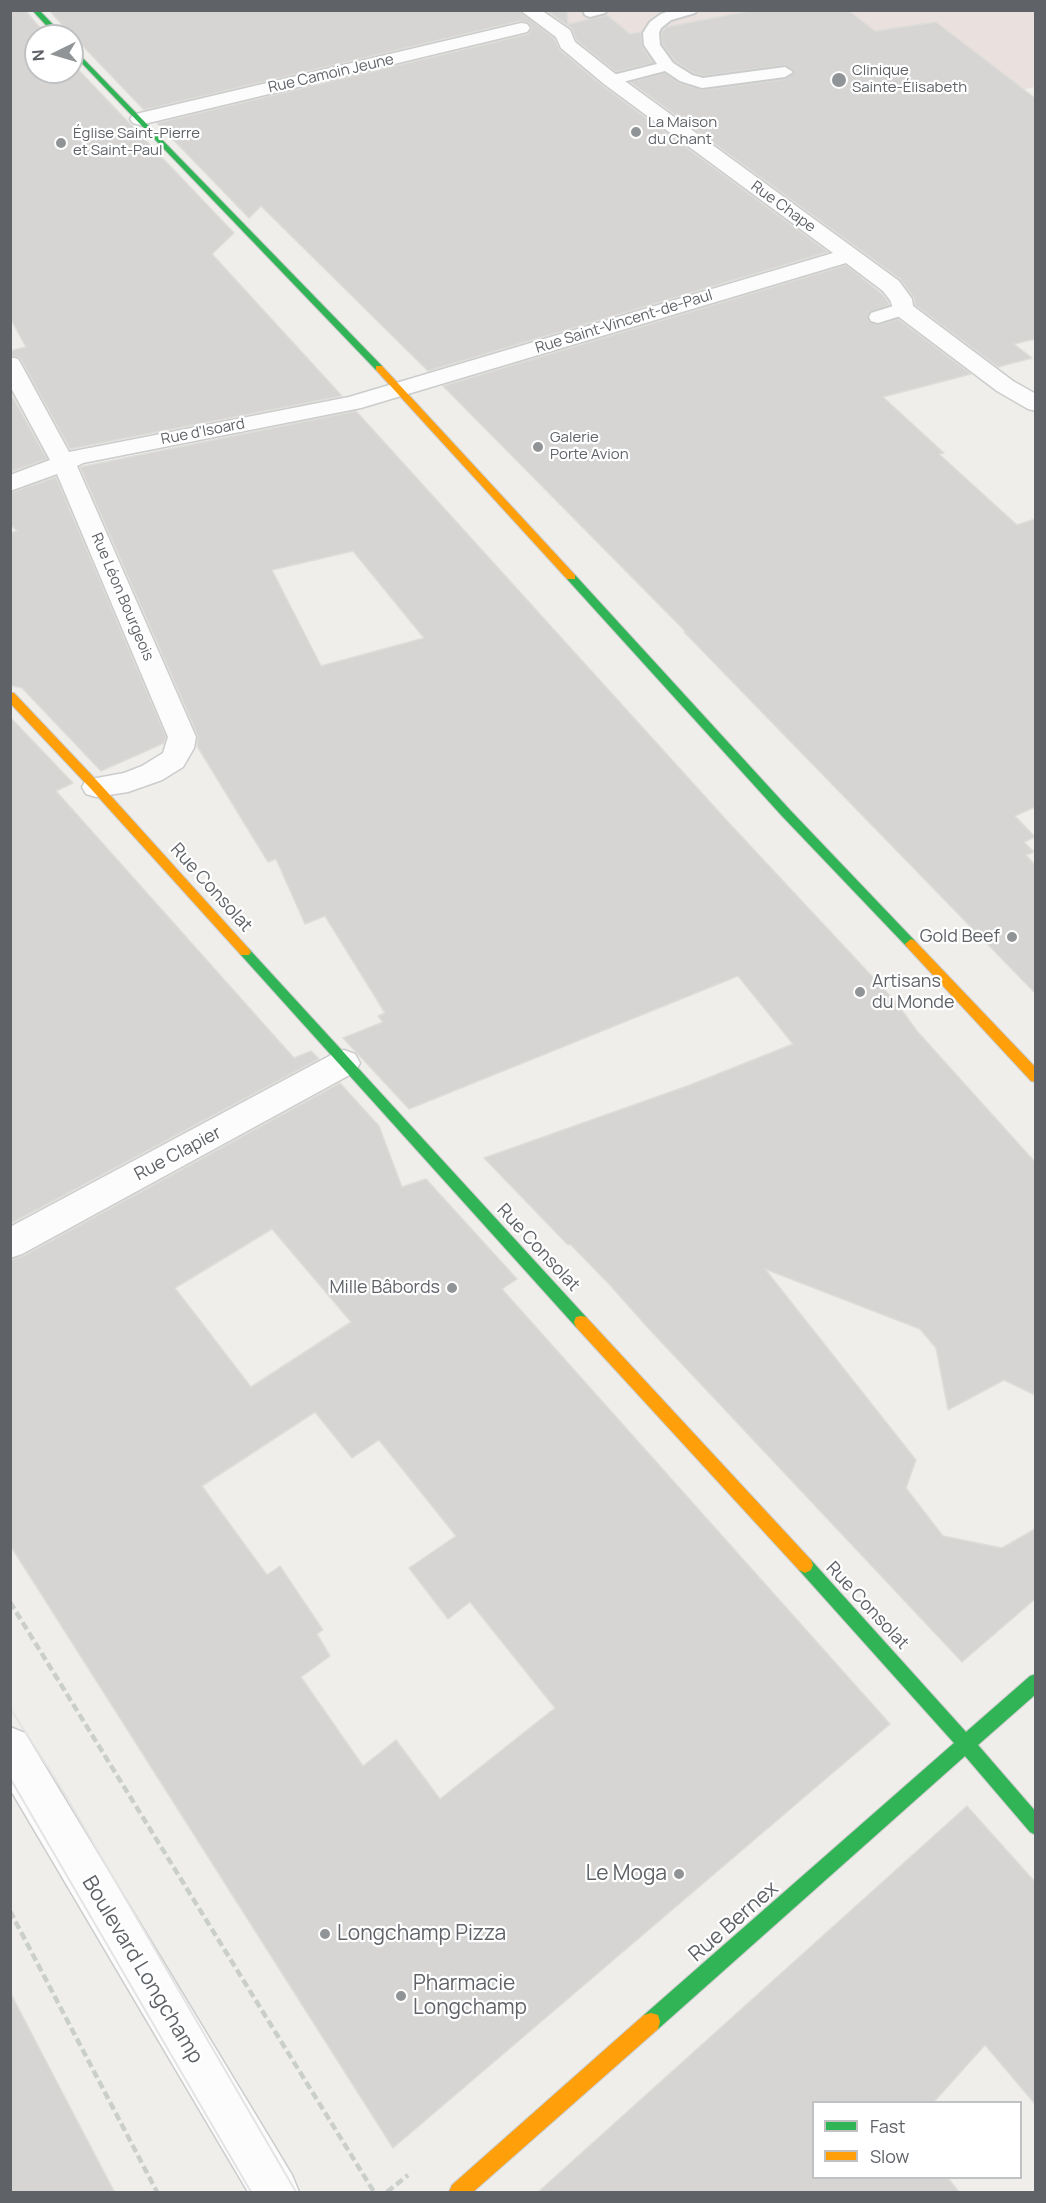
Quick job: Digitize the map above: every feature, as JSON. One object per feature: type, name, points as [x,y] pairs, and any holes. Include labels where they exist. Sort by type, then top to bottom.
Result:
[{"type":"main road","points":[[35,10],[48,24]]},
{"type":"main road","points":[[84,61],[399,389],[786,813],[1035,1077]]},
{"type":"main road","name":"Rue Consolat","points":[[10,696],[96,787],[344,1063],[911,1681],[1035,1826]]},
{"type":"main road","name":"Rue Bernex","points":[[459,2193],[1035,1682]]},
{"type":"street","name":"Rue Chape","points":[[528,10],[564,34],[567,44],[611,80],[891,286],[901,299],[903,309],[1005,386],[1035,404]]},
{"type":"street","name":"Rue Camoin Jeune","points":[[140,119],[521,28]]},
{"type":"street","name":"Rue Saint-Vincent-de-Paul","points":[[399,389],[849,255]]},
{"type":"street","name":"Rue Léon Bourgeois","points":[[10,364],[63,462],[182,737],[180,748],[173,760],[152,773],[128,782],[96,787]]},
{"type":"street","name":"Rue d'Isoard","points":[[10,484],[63,462],[87,455],[353,403],[399,389]]},
{"type":"street","name":"Rue Clapier","points":[[10,1244],[344,1063]]},
{"type":"street","name":"Boulevard Longchamp","points":[[10,1748],[275,2193]]},
{"type":"lane","points":[[690,10],[666,17],[655,25],[651,33],[652,45],[667,66],[686,78],[702,83],[785,72]]},
{"type":"lane","points":[[611,80],[667,66]]},
{"type":"lane","points":[[878,317],[903,309]]},
{"type":"path","points":[[10,1602],[374,2193]]},
{"type":"path","points":[[10,1911],[157,2193]]},
{"type":"shaded area","name":"Clinique Sainte-Élisabeth","points":[[535,11],[1035,11],[1035,87],[896,116],[641,82],[644,77],[639,73],[629,67],[621,69]]},
{"type":"building","points":[[10,10],[25,10],[37,24],[24,24],[24,84],[84,84],[84,76],[234,233],[212,254],[342,396],[70,449],[20,358],[10,355],[10,351],[26,347],[10,318]]},
{"type":"building","points":[[49,10],[518,10],[554,38],[560,50],[603,86],[828,252],[428,371],[261,206],[249,218],[157,123],[528,34],[532,28],[529,23],[520,21],[144,110],[84,47],[84,24],[61,24]]},
{"type":"building","points":[[546,10],[567,10],[568,24],[607,15],[630,34],[641,32],[642,46],[653,63],[616,72],[577,41],[571,28]]},
{"type":"building","points":[[755,10],[848,10],[875,31],[936,22],[1035,98],[1035,339],[1014,344],[1032,358],[998,367],[915,305],[914,298],[900,279],[630,82],[665,73],[679,83],[702,90],[786,79],[795,71],[785,65],[703,76],[693,73],[675,61],[662,44],[661,33],[666,27]]},
{"type":"building","points":[[846,265],[888,301],[889,305],[869,312],[867,316],[869,322],[879,325],[898,319],[971,374],[883,397],[944,453],[939,454],[1017,525],[1035,519],[1035,807],[1015,816],[1035,837],[1024,842],[1034,852],[1026,855],[1035,865],[1035,993],[684,632],[686,632],[443,386]]},
{"type":"building","points":[[10,392],[47,459],[10,472]]},
{"type":"building","points":[[356,411],[730,824],[896,1002],[917,1031],[1035,1162],[1035,1395],[1004,1380],[948,1410],[936,1348],[920,1329],[765,1269],[916,1460],[906,1488],[943,1536],[1002,1548],[1035,1529],[1035,1599],[962,1662],[609,1284],[484,1158],[690,1085],[793,1044],[738,976],[409,1109],[343,1038],[383,1022],[378,1016],[385,1013],[325,916],[305,924],[276,859],[268,862],[197,746],[198,736],[80,467]],"holes":[[[353,551],[424,638],[321,666],[272,570]]]},
{"type":"building","points":[[56,477],[166,737],[164,743],[101,771],[22,688],[10,685],[10,533],[17,531],[10,524],[10,493]]},
{"type":"building","points":[[10,717],[73,783],[56,791],[294,1058],[311,1051],[319,1059],[10,1224]]},
{"type":"building","points":[[340,1083],[379,1126],[402,1187],[426,1179],[517,1279],[502,1289],[890,1724],[393,2148],[10,1545],[10,1260],[23,1256]],"holes":[[[272,1229],[351,1322],[251,1387],[175,1288]],[[315,1412],[352,1458],[379,1440],[456,1536],[409,1568],[448,1619],[470,1602],[555,1708],[440,1799],[396,1740],[363,1766],[301,1677],[330,1656],[317,1634],[323,1630],[280,1566],[267,1575],[202,1486]]]},
{"type":"building","points":[[967,1806],[1035,1882],[1035,2104],[985,2045],[935,2101],[812,2101],[812,2179],[949,2179],[960,2193],[537,2193]]},
{"type":"building","points":[[10,1992],[60,2088],[115,2193],[10,2193]]},
{"type":"tram line","points":[[10,1708],[63,1791],[296,2192]]},
{"type":"tram line","points":[[10,1778],[251,2192]]},
{"type":"traffic: fast","points":[[35,10],[48,24]]},
{"type":"traffic: fast","points":[[84,61],[379,368]]},
{"type":"traffic: fast","points":[[571,577],[786,813],[911,944]]},
{"type":"traffic: fast","points":[[245,952],[581,1322]]},
{"type":"traffic: fast","points":[[805,1565],[911,1681],[1036,1826]]},
{"type":"traffic: fast","points":[[651,2022],[1036,1682]]},
{"type":"traffic: slow","points":[[379,368],[571,577]]},
{"type":"traffic: slow","points":[[10,696],[96,787],[245,952]]},
{"type":"traffic: slow","points":[[911,944],[1036,1077]]},
{"type":"traffic: slow","points":[[581,1322],[805,1565]]},
{"type":"traffic: slow","points":[[459,2192],[651,2022]]},
{"type":"place","name":"Clinique Sainte-Élisabeth","points":[[839,80]]},
{"type":"place","name":"La Maison du Chant","points":[[636,132]]},
{"type":"place","name":"Église Saint-Pierre et Saint-Paul","points":[[61,143]]},
{"type":"place","name":"Galerie Porte Avion","points":[[538,447]]},
{"type":"place","name":"Gold Beef","points":[[1012,937]]},
{"type":"place","name":"Artisans du Monde","points":[[860,992]]},
{"type":"place","name":"Mille Bâbords","points":[[452,1288]]},
{"type":"place","name":"Le Moga","points":[[679,1874]]},
{"type":"place","name":"Longchamp Pizza","points":[[325,1934]]},
{"type":"place","name":"Pharmacie Longchamp","points":[[401,1996]]}]
